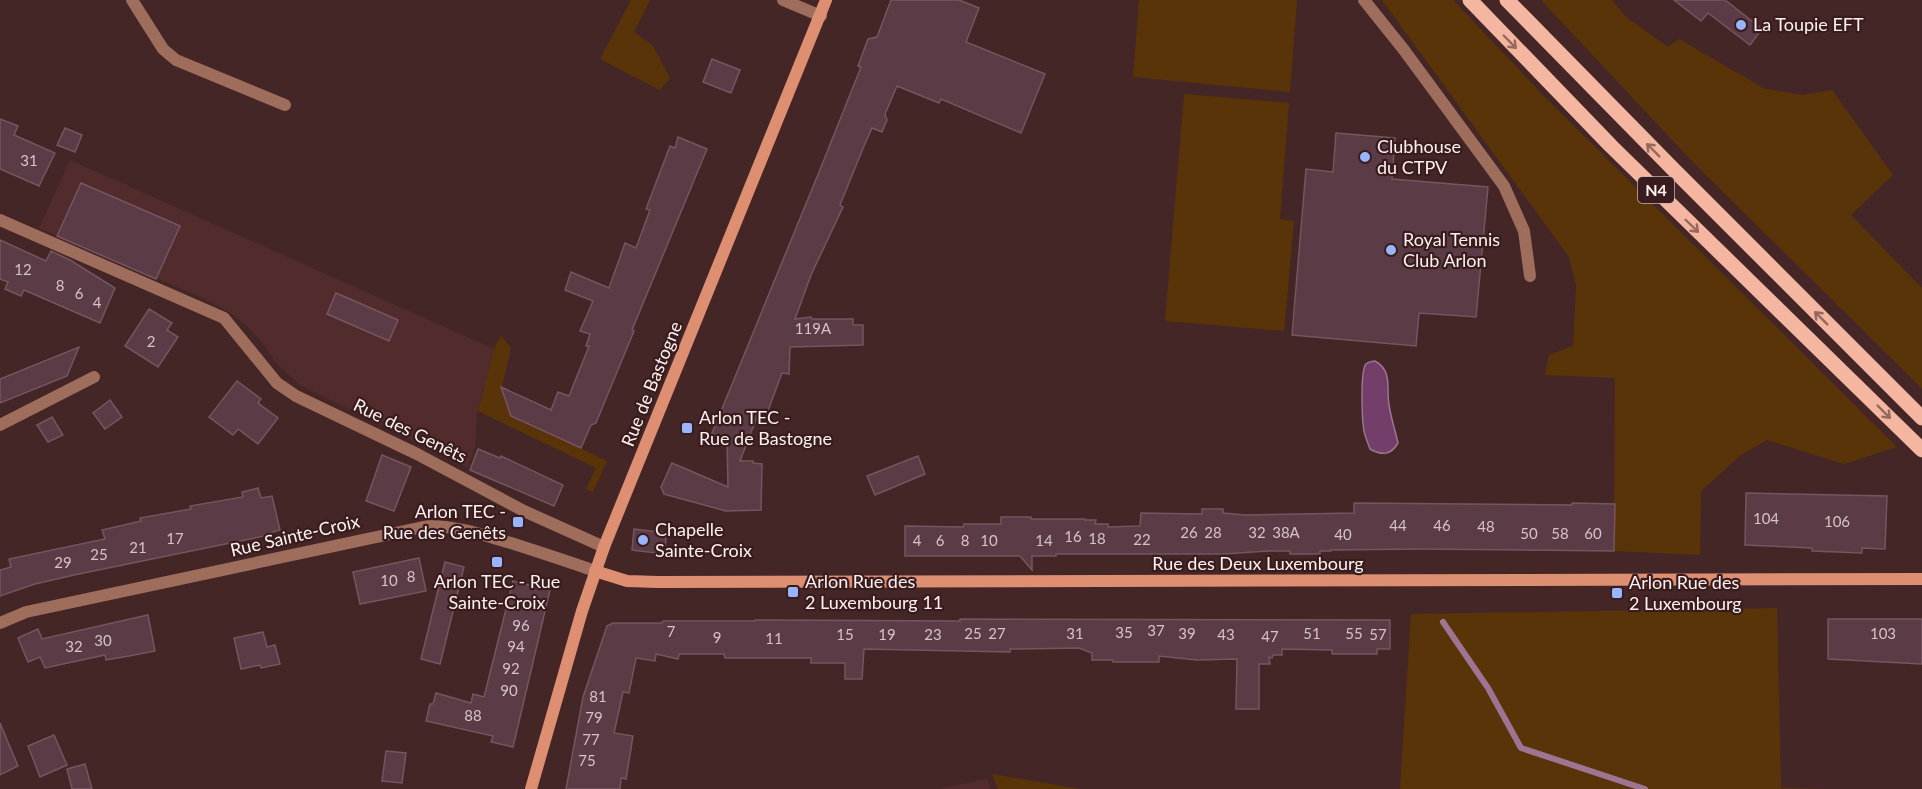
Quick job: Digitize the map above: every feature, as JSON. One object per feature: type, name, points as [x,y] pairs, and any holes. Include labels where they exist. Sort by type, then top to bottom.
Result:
[{"type":"main road","name":"N4","points":[[1470,0],[1611,146],[1922,450]]},
{"type":"main road","name":"N4","points":[[1507,0],[1922,418]]},
{"type":"street","points":[[132,0],[163,49],[176,60],[285,105]]},
{"type":"street","points":[[783,0],[821,16]]},
{"type":"street","name":"Rue de Bastogne","points":[[531,789],[595,571],[826,0]]},
{"type":"street","points":[[1364,0],[1404,50],[1504,186],[1524,231],[1530,276]]},
{"type":"street","name":"Rue des Genêts","points":[[0,220],[224,318],[277,383],[296,396],[417,454],[524,511],[604,547]]},
{"type":"street","points":[[0,425],[94,377]]},
{"type":"street","name":"Rue Sainte-Croix","points":[[0,623],[26,612],[428,526],[447,526],[472,531],[595,571]]},
{"type":"street","name":"Rue des Deux Luxembourg","points":[[595,571],[627,581],[658,582],[1922,579]]},
{"type":"shaded area","points":[[631,0],[650,0],[634,32],[653,46],[670,78],[660,90],[600,59]]},
{"type":"shaded area","points":[[1139,0],[1297,0],[1290,92],[1133,77]]},
{"type":"shaded area","points":[[1382,0],[1453,0],[1543,95],[1897,447],[1844,464],[1767,440],[1741,455],[1701,491],[1700,555],[1614,551],[1615,378],[1545,375],[1549,355],[1573,346],[1576,285],[1569,257]]},
{"type":"shaded area","points":[[1541,0],[1612,0],[1626,17],[1668,47],[1679,39],[1765,89],[1803,95],[1832,90],[1893,175],[1851,215],[1922,288],[1922,389],[1689,158]]},
{"type":"shaded area","points":[[1184,94],[1289,103],[1280,219],[1294,221],[1284,331],[1165,321]]},
{"type":"shaded area","points":[[70,160],[494,349],[477,413],[475,447],[468,468],[300,385],[276,363],[263,343],[246,325],[228,311],[39,228]]},
{"type":"shaded area","points":[[501,335],[511,348],[502,387],[511,416],[607,461],[593,492],[586,489],[596,468],[478,411],[494,349]]},
{"type":"shaded area","points":[[1375,361],[1381,365],[1387,375],[1389,405],[1398,443],[1386,453],[1378,453],[1370,449],[1363,425],[1364,368],[1367,363]]},
{"type":"shaded area","points":[[1777,608],[1781,788],[1827,789],[1400,789],[1411,614]]},
{"type":"shaded area","points":[[992,774],[1080,789],[998,789]]},
{"type":"shaded area","points":[[987,779],[991,789],[938,789]]},
{"type":"building","points":[[891,0],[959,0],[979,8],[966,42],[1045,74],[1021,133],[941,99],[939,103],[897,86],[885,114],[887,120],[882,132],[872,128],[864,146],[840,205],[843,207],[811,275],[795,319],[811,317],[812,319],[853,319],[853,325],[863,325],[863,345],[790,347],[789,374],[782,373],[766,416],[757,417],[740,461],[762,464],[761,510],[726,511],[664,494],[661,487],[672,463],[728,487],[727,440],[712,433],[861,67],[858,66],[868,39],[877,37]]},
{"type":"building","name":"La Toupie EFT","points":[[1674,0],[1725,0],[1762,29],[1750,45],[1708,13],[1701,21]]},
{"type":"building","points":[[712,59],[740,70],[731,93],[703,82]]},
{"type":"building","points":[[0,119],[18,126],[14,135],[55,153],[39,186],[0,169]]},
{"type":"building","points":[[65,128],[82,135],[75,152],[57,145]]},
{"type":"building","name":"Royal Tennis Club Arlon","points":[[1336,133],[1395,138],[1392,179],[1488,187],[1476,317],[1419,313],[1416,346],[1292,335],[1306,169],[1333,172]]},
{"type":"building","points":[[678,137],[707,149],[596,423],[591,425],[581,448],[511,416],[501,387],[551,410],[558,392],[569,396],[589,346],[586,346],[590,334],[580,331],[593,301],[565,290],[571,272],[609,288],[625,243],[636,248],[650,210],[646,209],[670,146],[675,148]]},
{"type":"building","points":[[81,183],[180,226],[156,279],[57,236]]},
{"type":"building","points":[[0,240],[46,261],[51,251],[115,288],[100,323],[24,290],[21,296],[5,289],[8,282],[0,279]]},
{"type":"building","points":[[336,293],[398,320],[389,341],[327,314]]},
{"type":"building","points":[[149,309],[172,323],[167,330],[178,337],[158,367],[125,346]]},
{"type":"building","points":[[79,347],[67,376],[0,403],[0,379]]},
{"type":"building","points":[[237,381],[261,399],[258,403],[278,418],[258,444],[238,429],[233,435],[209,417]]},
{"type":"building","points":[[110,400],[122,417],[105,429],[93,413]]},
{"type":"building","points":[[52,417],[63,435],[48,442],[37,425]]},
{"type":"building","points":[[478,449],[500,458],[501,456],[563,485],[554,506],[470,470]]},
{"type":"building","points":[[382,455],[411,467],[394,511],[366,501]]},
{"type":"building","points":[[918,456],[925,474],[875,495],[867,476]]},
{"type":"building","points":[[258,488],[261,498],[272,496],[280,530],[269,533],[269,535],[74,575],[35,584],[0,596],[0,570],[11,567],[9,559],[105,539],[102,530],[141,521],[140,518],[191,509],[190,506],[243,497],[242,492]]},
{"type":"building","points":[[1746,493],[1887,496],[1885,549],[1862,548],[1862,553],[1745,545]]},
{"type":"building","points":[[1354,503],[1615,504],[1614,551],[1420,549],[1331,550],[1320,551],[1320,554],[1268,551],[1223,554],[1056,554],[1056,556],[1032,556],[1032,570],[1020,556],[905,556],[905,526],[963,527],[964,524],[1001,524],[1001,517],[1031,517],[1031,519],[1096,520],[1095,524],[1108,524],[1108,527],[1140,526],[1141,513],[1202,514],[1202,509],[1223,509],[1223,513],[1245,515],[1354,513]]},
{"type":"building","name":"Chapelle Sainte-Croix","points":[[634,529],[666,533],[665,554],[632,550]]},
{"type":"building","points":[[419,558],[426,591],[360,604],[353,572]]},
{"type":"building","points":[[445,562],[464,567],[440,664],[421,659]]},
{"type":"building","points":[[513,581],[550,590],[513,747],[491,742],[493,736],[426,721],[430,704],[433,704],[436,693],[471,703],[473,694],[484,697]]},
{"type":"building","points":[[148,615],[155,651],[129,656],[106,660],[105,655],[45,668],[40,657],[28,662],[18,638],[38,629],[42,639]]},
{"type":"building","points":[[960,619],[1390,620],[1390,649],[1377,649],[1377,654],[1332,654],[1332,650],[1282,649],[1282,655],[1269,657],[1270,664],[1259,664],[1259,709],[1236,709],[1237,659],[1197,660],[1159,656],[1159,662],[1113,662],[1113,660],[1092,660],[1092,653],[1079,648],[1010,649],[1010,652],[864,649],[862,679],[845,679],[845,663],[811,663],[811,658],[725,658],[724,654],[679,654],[678,659],[656,654],[655,661],[636,658],[629,693],[623,692],[614,733],[633,736],[626,779],[621,778],[620,789],[566,789],[583,697],[607,626],[613,623],[755,620],[960,621]]},
{"type":"building","points":[[1828,619],[1922,619],[1922,664],[1828,659]]},
{"type":"building","points":[[263,632],[267,647],[275,645],[280,664],[241,669],[234,638]]},
{"type":"building","points":[[0,723],[18,766],[0,775]]},
{"type":"building","points":[[54,735],[67,765],[40,777],[28,746]]},
{"type":"building","points":[[386,751],[406,753],[402,783],[382,781]]},
{"type":"building","points":[[85,764],[92,789],[72,789],[67,769]]},
{"type":"waterway","points":[[1443,622],[1488,688],[1521,748],[1645,789]]},
{"type":"place","name":"La Toupie EFT","points":[[1741,25]]},
{"type":"place","name":"Clubhouse du CTPV","points":[[1365,157]]},
{"type":"place","name":"Royal Tennis Club Arlon","points":[[1391,250]]},
{"type":"place","name":"Arlon TEC - Rue de Bastogne","points":[[687,428]]},
{"type":"place","name":"Arlon TEC - Rue des Genêts","points":[[518,522]]},
{"type":"place","name":"Chapelle Sainte-Croix","points":[[643,540]]},
{"type":"place","name":"Arlon TEC - Rue Sainte-Croix","points":[[497,562]]},
{"type":"place","name":"Arlon Rue des 2 Luxembourg 11","points":[[793,592]]},
{"type":"place","name":"Arlon Rue des 2 Luxembourg","points":[[1617,593]]}]
